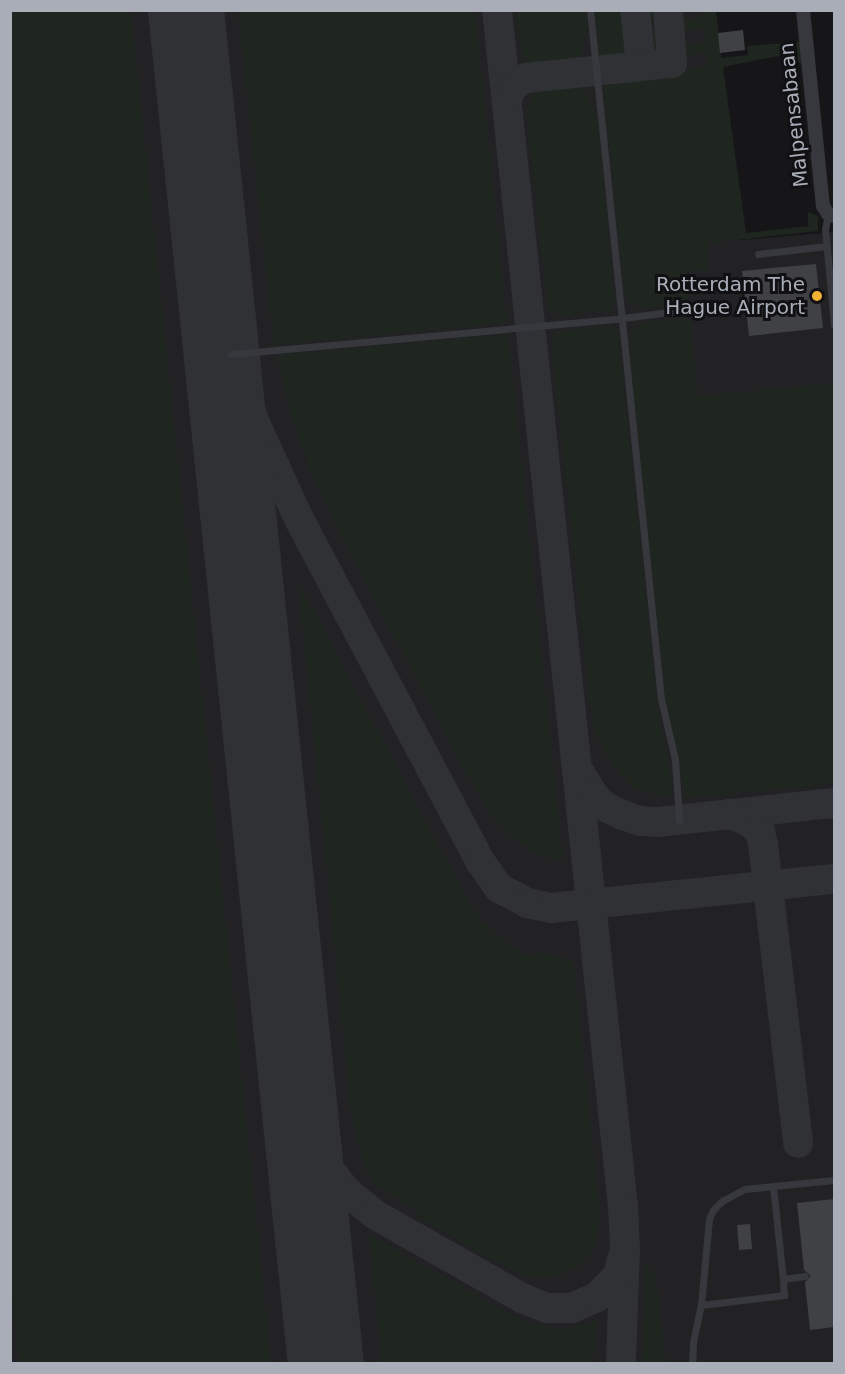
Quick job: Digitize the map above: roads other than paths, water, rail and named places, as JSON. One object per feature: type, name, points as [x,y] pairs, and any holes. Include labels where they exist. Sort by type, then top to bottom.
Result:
[{"type":"street","name":"Malpensabaan","points":[[803,10],[823,206],[831,215]]},
{"type":"lane","points":[[590,10],[661,699],[675,759],[680,819]]},
{"type":"lane","points":[[831,215],[825,229],[834,325]]},
{"type":"lane","points":[[758,254],[827,246]]},
{"type":"lane","points":[[231,354],[622,318],[692,309]]},
{"type":"lane","points":[[692,1364],[693,1342],[701,1305],[707,1234],[713,1210],[734,1193],[772,1186],[834,1180]]},
{"type":"lane","points":[[701,1305],[784,1295],[772,1186]]},
{"type":"lane","points":[[783,1279],[805,1276]]},
{"type":"place","name":"Rotterdam The Hague Airport","points":[[817,296]]}]
